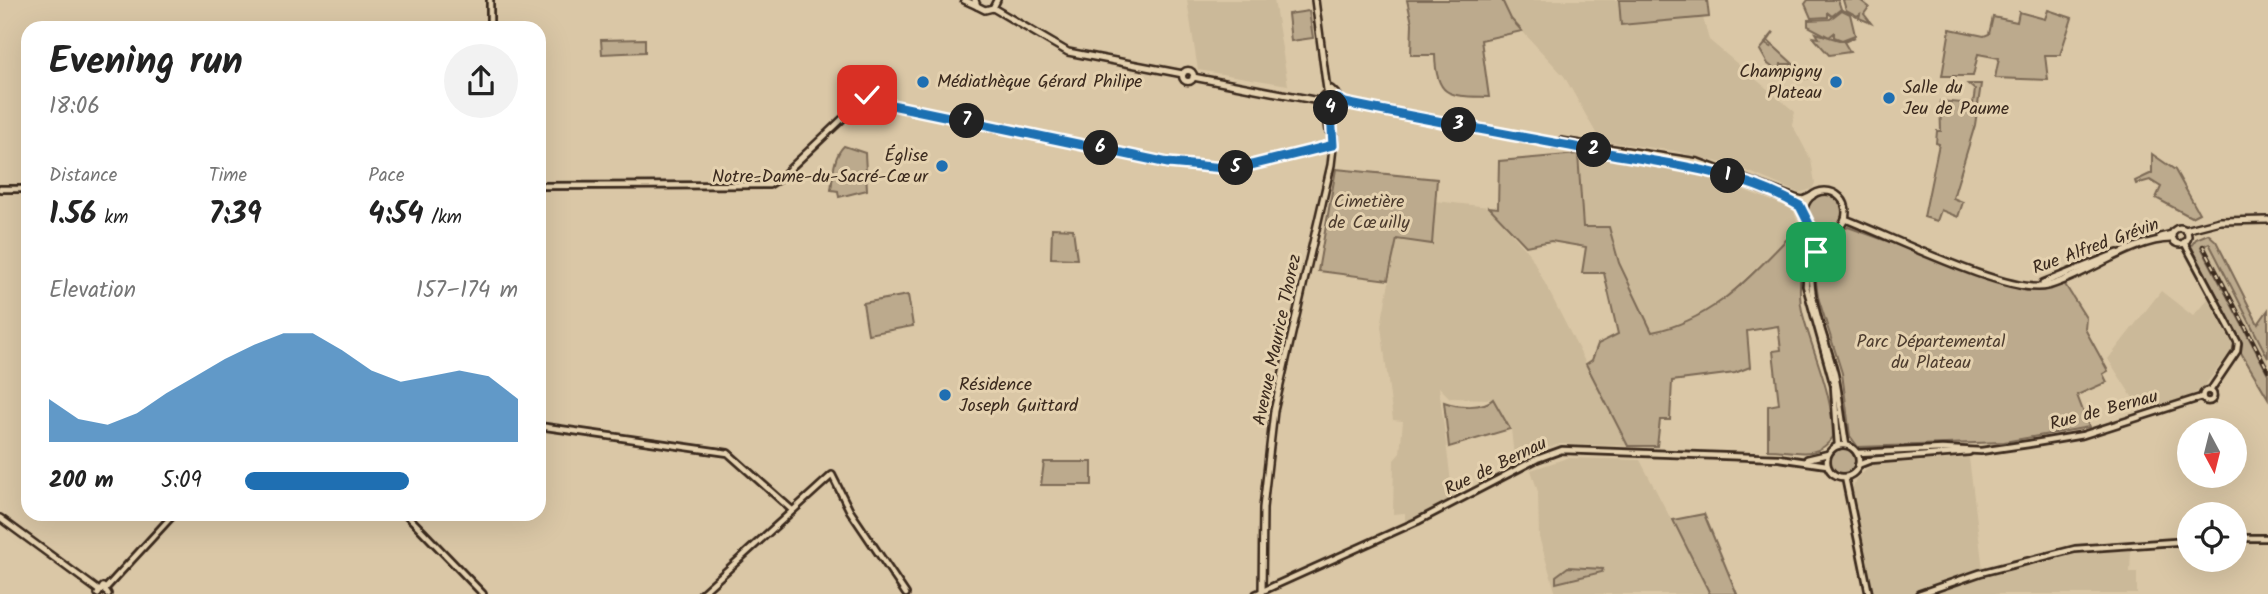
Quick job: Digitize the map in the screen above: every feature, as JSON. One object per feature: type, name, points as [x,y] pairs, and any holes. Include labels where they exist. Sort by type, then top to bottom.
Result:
[{"type":"main road","points":[[964,0],[976,3],[985,10],[993,8],[1068,52],[1183,74],[1186,81],[1193,77],[1305,97],[1338,99],[1345,103],[1712,171],[1793,202],[1804,212],[1807,222],[1820,232],[1836,230],[1845,219],[1845,206],[1838,196],[1826,191],[1803,200],[1716,167],[1678,158],[1537,138]]},
{"type":"main road","points":[[993,8],[996,0]]},
{"type":"main road","name":"Avenue Maurice Thorez","points":[[1260,593],[1274,411],[1325,198],[1333,145],[1315,0]]},
{"type":"main road","points":[[1326,99],[1337,92],[1338,99]]},
{"type":"main road","points":[[1804,212],[1812,196]]},
{"type":"main road","name":"Rue Alfred Grévin","points":[[1845,219],[2003,283],[2022,287],[2049,282],[2153,239],[2173,237]]},
{"type":"main road","name":"Rue Alfred Grévin","points":[[2173,237],[2177,243],[2206,224],[2268,222]]},
{"type":"main road","name":"Rue Alfred Grévin","points":[[2173,237],[2179,228],[2186,237]]},
{"type":"main road","points":[[0,518],[98,592],[107,591]]},
{"type":"street","points":[[490,0],[490,21]]},
{"type":"street","points":[[859,103],[856,99],[859,93],[866,93],[868,100]]},
{"type":"street","points":[[546,186],[768,185],[779,179],[859,103],[868,100],[1168,163],[1235,169],[1333,145]]},
{"type":"street","points":[[0,189],[21,189]]},
{"type":"street","points":[[1820,232],[1811,291],[1839,393],[1846,445]]},
{"type":"street","points":[[1820,232],[1807,265],[1806,286],[1834,386],[1838,446]]},
{"type":"street","points":[[2186,237],[2238,343],[2237,351],[2210,391],[2205,392],[2202,397],[2205,401],[2212,400],[2210,391]]},
{"type":"street","name":"Rue de Bernau","points":[[1857,453],[1942,449],[1970,451],[2083,435],[2202,397]]},
{"type":"street","points":[[546,427],[728,453],[792,510]]},
{"type":"street","points":[[1846,445],[1857,453],[1858,465],[1854,473],[1845,477],[1832,473],[1827,465],[1828,454],[1838,446],[1846,445]]},
{"type":"street","name":"Rue de Bernau","points":[[1260,593],[1418,521],[1548,454],[1592,450],[1802,459],[1827,465]]},
{"type":"street","name":"Rue de Bernau","points":[[1858,465],[1871,460],[1965,454],[1970,451]]},
{"type":"street","name":"Rue de Bernau","points":[[1802,459],[1828,454]]},
{"type":"street","points":[[701,594],[832,475],[850,511],[906,594]]},
{"type":"street","points":[[1845,477],[1869,594]]},
{"type":"street","points":[[107,591],[168,521]]},
{"type":"street","points":[[412,521],[483,594]]},
{"type":"street","points":[[2247,538],[2268,538]]},
{"type":"street","points":[[1919,594],[1980,573],[2073,550],[2177,542]]},
{"type":"shaded area","points":[[1187,0],[1274,0],[1288,85],[1198,70]]},
{"type":"shaded area","points":[[1502,0],[1619,0],[1621,25],[1703,18],[1709,40],[1795,112],[1792,124],[1811,160],[1815,183],[1812,189],[1799,193],[1738,167],[1675,151],[1596,140],[1596,133],[1564,76],[1511,19]]},
{"type":"shaded area","points":[[1578,154],[1693,171],[1793,209],[1799,227],[1713,309],[1676,327],[1652,332],[1619,263],[1609,228],[1583,227]]},
{"type":"shaded area","points":[[1435,201],[1489,207],[1531,256],[1628,446],[1560,444],[1520,459],[1515,466],[1511,429],[1493,399],[1450,398],[1439,387],[1453,498],[1405,524],[1405,513],[1393,514],[1394,460],[1400,453],[1403,421],[1393,420],[1381,326],[1397,239],[1431,243]]},
{"type":"shaded area","points":[[2208,234],[2216,241],[2258,325],[2268,334],[2268,398],[2240,351],[2242,343],[2191,246],[2196,239]]},
{"type":"shaded area","points":[[2161,291],[2193,316],[2208,299],[2234,347],[2202,389],[2190,396],[2146,410],[2142,404],[2138,406],[2108,359]]},
{"type":"shaded area","points":[[1567,458],[1640,460],[1710,594],[1556,594],[1539,537],[1538,492],[1531,470]]},
{"type":"shaded area","points":[[1969,458],[1984,577],[2079,553],[2131,549],[2130,572],[2137,572],[2137,594],[1873,594],[1852,489],[1856,479],[1872,465]]},
{"type":"green space","points":[[1407,0],[1502,0],[1511,19],[1522,31],[1481,40],[1489,97],[1455,95],[1448,92],[1439,80],[1435,55],[1411,55],[1412,23]]},
{"type":"green space","points":[[1619,0],[1707,0],[1709,17],[1621,25]]},
{"type":"green space","points":[[1808,0],[1838,0],[1841,9],[1832,16],[1828,13],[1828,17],[1811,18],[1805,4]]},
{"type":"green space","points":[[1843,0],[1860,0],[1869,7],[1864,14],[1871,23],[1859,18],[1860,14],[1857,16],[1846,10]]},
{"type":"green space","points":[[1842,10],[1850,14],[1855,35],[1842,40],[1834,37],[1834,33],[1829,37],[1808,26],[1808,20],[1830,19]]},
{"type":"green space","points":[[2048,10],[2072,18],[2060,55],[2045,55],[2048,80],[1995,78],[1999,58],[1978,54],[1973,76],[1942,76],[1950,29],[1984,36],[1989,34],[1993,17],[2017,22],[2019,12],[2045,19]]},
{"type":"green space","points":[[1309,11],[1313,38],[1291,41],[1288,14]]},
{"type":"green space","points":[[1774,32],[1768,41],[1801,71],[1804,69],[1810,74],[1809,78],[1799,79],[1798,73],[1792,73],[1791,64],[1781,64],[1780,73],[1768,64],[1760,50],[1765,44],[1772,48],[1765,43]]},
{"type":"green space","points":[[1816,33],[1842,41],[1855,37],[1844,42],[1850,52],[1829,55],[1813,37],[1819,38]]},
{"type":"green space","points":[[645,39],[645,52],[602,54],[601,40]]},
{"type":"green space","points":[[1968,84],[1981,84],[1975,125],[1953,198],[1963,202],[1958,217],[1941,210],[1937,221],[1924,217],[1939,144],[1936,143],[1937,131],[1941,131],[1940,101],[1973,104],[1975,90]]},
{"type":"green space","points":[[844,146],[865,153],[867,190],[839,197],[838,191],[831,190],[836,161]]},
{"type":"green space","points":[[1578,154],[1583,227],[1609,227],[1619,263],[1652,332],[1675,326],[1715,305],[1750,277],[1799,227],[1810,234],[1802,264],[1800,295],[1803,315],[1830,405],[1833,437],[1827,444],[1820,449],[1804,453],[1768,450],[1768,406],[1779,404],[1773,351],[1781,350],[1778,326],[1747,331],[1750,367],[1735,373],[1672,381],[1670,420],[1660,420],[1657,446],[1628,446],[1586,364],[1592,360],[1598,344],[1618,334],[1604,273],[1582,273],[1586,247],[1551,241],[1526,246],[1489,207],[1498,208],[1499,161]]},
{"type":"green space","points":[[2152,154],[2175,170],[2199,213],[2191,217],[2156,198],[2161,187],[2150,180],[2136,184],[2135,181],[2152,173]]},
{"type":"green space","name":"Cimetière de Cœuilly","points":[[1336,169],[1437,179],[1432,244],[1397,239],[1388,280],[1318,271]]},
{"type":"green space","points":[[1825,194],[1837,200],[1843,212],[1837,224],[1825,230],[1813,224],[1807,212],[1813,200]]},
{"type":"green space","name":"Parc Départemental du Plateau","points":[[1848,227],[2025,291],[2044,290],[2064,283],[2086,318],[2085,329],[2108,371],[2103,374],[2107,382],[2077,395],[2089,427],[2004,442],[1858,447],[1850,436],[1842,373],[1818,297],[1815,276],[1823,240]]},
{"type":"green space","points":[[1052,228],[1073,229],[1077,259],[1051,258]]},
{"type":"green space","points":[[2208,234],[2216,241],[2258,324],[2268,310],[2268,358],[2209,243],[2201,247],[2268,374],[2268,398],[2240,351],[2242,343],[2191,246],[2196,239]]},
{"type":"green space","points":[[908,295],[913,326],[868,334],[863,303]]},
{"type":"green space","points":[[1493,399],[1510,429],[1449,447],[1444,402],[1470,406]]},
{"type":"green space","points":[[1842,448],[1851,452],[1855,461],[1851,470],[1842,474],[1833,470],[1829,461],[1833,452]]},
{"type":"green space","points":[[1044,462],[1092,462],[1092,485],[1041,485]]},
{"type":"green space","points":[[1704,514],[1737,594],[1710,594],[1673,520]]},
{"type":"green space","points":[[1568,567],[1603,569],[1602,572],[1556,583],[1556,576]]},
{"type":"railway","points":[[2203,246],[2268,370]]},
{"type":"place","name":"Médiathèque Gérard Philipe","points":[[923,82]]},
{"type":"place","name":"Champigny Plateau","points":[[1836,82]]},
{"type":"place","name":"Salle du Jeu de Paume","points":[[1889,98]]},
{"type":"place","name":"Église Notre-Dame-du-Sacré-Cœur","points":[[942,166]]},
{"type":"place","name":"Résidence Joseph Guittard","points":[[945,395]]},
{"type":"route","points":[[867,95],[868,100],[1168,163],[1235,169],[1333,145],[1331,113],[1332,104],[1338,99],[1345,103],[1579,148],[1681,163],[1712,171],[1800,206],[1811,228],[1823,233],[1816,252]]}]
